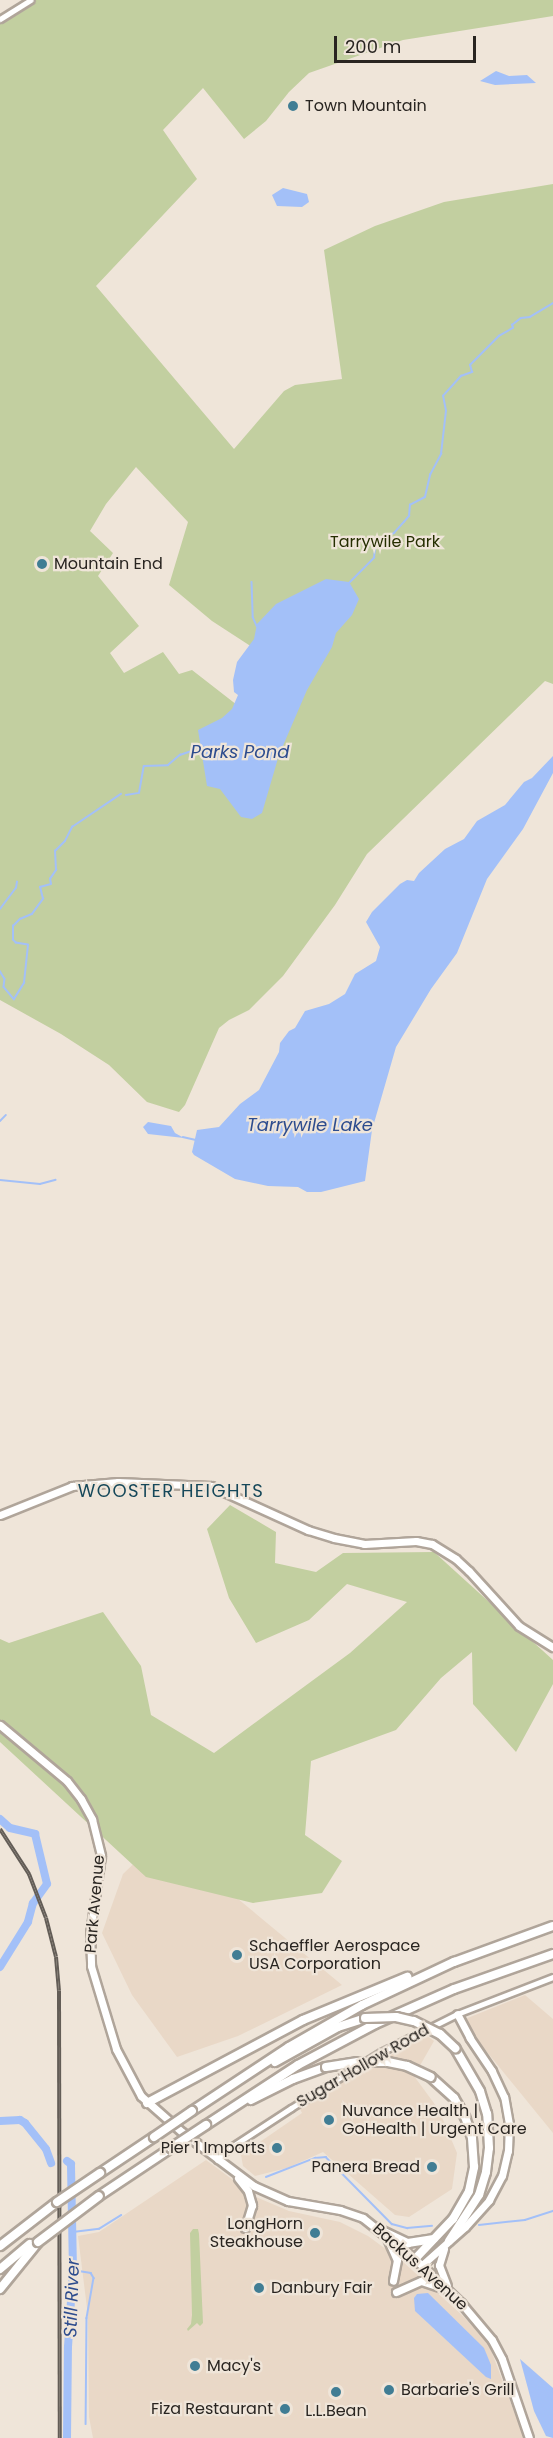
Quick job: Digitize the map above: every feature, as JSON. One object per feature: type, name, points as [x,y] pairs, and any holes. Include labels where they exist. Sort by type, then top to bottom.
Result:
[{"type":"highway","points":[[147,2103],[315,2014],[451,1959],[553,1926]]},
{"type":"highway","points":[[0,2239],[296,2043],[362,2005],[431,1972],[501,1943]]},
{"type":"highway","points":[[0,2269],[99,2196],[291,2070],[375,2024],[454,1989],[553,1955]]},
{"type":"highway","points":[[192,2111],[329,2032],[365,2018],[396,2017],[414,2021],[431,2029],[455,2048],[480,2091],[487,2114],[489,2148],[486,2172],[478,2195],[448,2241]]},
{"type":"highway","points":[[206,2125],[282,2084],[326,2067],[358,2062],[388,2062],[406,2066],[431,2078],[447,2091],[460,2107],[470,2128],[475,2159],[472,2181],[453,2219],[415,2259]]},
{"type":"highway","points":[[0,2246],[34,2218]]},
{"type":"highway","points":[[382,2231],[408,2243],[434,2239]]},
{"type":"highway","points":[[0,2289],[38,2240]]},
{"type":"main road","points":[[0,1515],[72,1486],[128,1482],[211,1486],[308,1530],[334,1538],[364,1544],[416,1541],[432,1545],[456,1559],[469,1571],[519,1626],[553,1647]]},
{"type":"main road","name":"Park Avenue","points":[[0,1725],[67,1780],[81,1798],[92,1819],[101,1856],[90,1933],[91,1966],[116,2049],[130,2079],[147,2103],[182,2132]]},
{"type":"main road","points":[[422,2265],[482,2210],[496,2189],[506,2164],[509,2137],[507,2110],[498,2084],[457,2014]]},
{"type":"main road","name":"Backus Avenue","points":[[182,2132],[254,2186],[281,2199],[355,2214],[382,2231],[422,2265],[478,2323],[497,2349],[529,2438]]},
{"type":"main road","points":[[233,2172],[251,2201],[245,2228]]},
{"type":"main road","points":[[382,2231],[396,2255],[393,2281]]},
{"type":"main road","points":[[448,2241],[439,2261],[449,2291]]},
{"type":"main road","points":[[396,2292],[421,2281],[449,2291]]},
{"type":"street","points":[[0,19],[30,0]]},
{"type":"street","name":"Sugar Hollow Road","points":[[217,2160],[234,2145],[355,2067],[457,2014],[553,1977]]},
{"type":"shaded area","points":[[179,1820],[203,1870],[342,1985],[238,2036],[177,2057],[132,1995],[102,1933],[123,1874]]},
{"type":"shaded area","points":[[525,1995],[553,2019],[553,2133],[469,2030],[465,2019]]},
{"type":"shaded area","points":[[426,2035],[434,2041],[414,2076],[439,2110],[457,2153],[452,2189],[409,2217],[395,2215],[323,2152],[287,2168],[255,2176],[243,2166],[241,2155],[302,2113],[299,2107]]},
{"type":"shaded area","name":"Danbury Fair","points":[[206,2160],[256,2197],[289,2211],[340,2222],[368,2236],[402,2261],[463,2316],[489,2345],[524,2438],[93,2438],[89,2417],[88,2316],[78,2236],[99,2232]]},
{"type":"green space","name":"Tarrywile Park","points":[[25,0],[553,0],[553,16],[403,40],[309,73],[289,92],[266,121],[244,139],[203,88],[163,130],[197,179],[96,286],[234,449],[284,391],[295,385],[342,379],[324,250],[375,226],[444,202],[553,184],[553,684],[545,681],[367,854],[335,905],[283,976],[249,1010],[219,1028],[185,1105],[179,1112],[147,1102],[109,1065],[61,1034],[0,1000],[0,16]],"holes":[[[136,467],[188,522],[169,585],[212,621],[252,647],[237,705],[192,670],[179,674],[163,652],[124,673],[110,653],[139,626],[98,576],[113,553],[90,531],[106,504]]]},
{"type":"green space","points":[[230,1505],[276,1532],[275,1563],[316,1572],[343,1553],[434,1552],[553,1660],[553,1684],[516,1752],[473,1704],[472,1652],[441,1678],[396,1730],[311,1761],[305,1835],[342,1861],[322,1893],[253,1903],[146,1877],[0,1742],[0,1639],[9,1643],[103,1612],[141,1666],[151,1715],[214,1753],[350,1653],[407,1602],[347,1584],[309,1620],[256,1643],[229,1598],[207,1529]]},
{"type":"green space","points":[[193,2229],[198,2229],[199,2234],[203,2323],[200,2326],[197,2323],[188,2331],[192,2315],[190,2233]]},
{"type":"water","points":[[496,71],[509,76],[527,75],[536,83],[495,85],[480,81]]},
{"type":"water","points":[[283,188],[307,194],[309,202],[302,207],[277,206],[272,195]]},
{"type":"water","name":"Parks Pond","points":[[326,579],[349,582],[359,599],[352,615],[336,633],[332,647],[307,690],[279,755],[262,813],[252,819],[241,817],[220,789],[207,786],[198,730],[222,718],[232,709],[238,695],[234,692],[233,680],[237,662],[254,639],[257,624],[276,604]]},
{"type":"water","name":"Tarrywile Lake","points":[[553,756],[553,773],[523,829],[487,879],[457,953],[431,989],[396,1047],[372,1130],[365,1181],[321,1192],[307,1192],[298,1187],[268,1186],[235,1179],[194,1155],[192,1152],[197,1130],[219,1127],[240,1104],[259,1090],[279,1052],[280,1043],[289,1031],[295,1028],[305,1011],[329,1004],[345,994],[355,974],[376,961],[380,947],[366,922],[372,912],[400,884],[407,880],[414,881],[419,873],[445,849],[464,839],[477,821],[505,805],[524,782],[532,778]]},
{"type":"water","points":[[148,1122],[171,1126],[175,1133],[184,1138],[148,1134],[143,1127]]},
{"type":"water","points":[[428,2293],[484,2348],[491,2365],[491,2379],[486,2377],[415,2311],[414,2298],[417,2294]]},
{"type":"water","points":[[520,2359],[553,2388],[553,2438],[546,2436],[534,2411]]},
{"type":"waterway","points":[[348,584],[374,558],[375,549],[381,540],[394,533],[409,516],[410,505],[425,497],[430,475],[441,454],[446,411],[443,396],[461,376],[472,372],[470,365],[499,336],[513,328],[512,325],[521,318],[530,317],[553,303]]},
{"type":"waterway","points":[[252,582],[253,617],[257,626]]},
{"type":"waterway","points":[[126,795],[139,793],[144,766],[168,765],[180,755],[200,748]]},
{"type":"waterway","points":[[0,971],[5,979],[4,987],[14,999],[24,983],[28,945],[16,943],[13,940],[13,926],[20,919],[32,914],[43,899],[40,887],[51,884],[50,879],[56,870],[55,851],[65,841],[72,827],[121,794]]},
{"type":"waterway","points":[[0,909],[16,888],[17,882]]},
{"type":"waterway","points":[[0,1121],[6,1115]]},
{"type":"waterway","points":[[183,1137],[196,1140]]},
{"type":"waterway","points":[[0,1180],[40,1184],[55,1180]]},
{"type":"waterway","name":"Still River","points":[[0,1819],[10,1828],[35,1834],[47,1884],[33,1903],[28,1922],[0,1967]]},
{"type":"waterway","name":"Still River","points":[[0,2121],[20,2120],[25,2123],[46,2149],[51,2163]]},
{"type":"waterway","points":[[266,2177],[315,2158],[326,2157],[392,2224],[407,2228],[432,2226]]},
{"type":"waterway","name":"Still River","points":[[67,2161],[71,2164],[73,2270],[68,2347],[67,2438]]},
{"type":"waterway","points":[[479,2225],[525,2220],[553,2211]]},
{"type":"waterway","points":[[73,2232],[99,2229],[121,2215]]},
{"type":"waterway","points":[[73,2270],[91,2273],[94,2278],[87,2318],[86,2424]]},
{"type":"railway","points":[[0,1829],[29,1874],[46,1918],[56,1957],[59,1991],[60,2438]]},
{"type":"place","name":"Town Mountain","points":[[293,106]]},
{"type":"place","name":"Mountain End","points":[[42,564]]},
{"type":"place","name":"Schaeffler Aerospace USA Corporation","points":[[237,1955]]},
{"type":"place","name":"Nuvance Health | GoHealth | Urgent Care","points":[[329,2120]]},
{"type":"place","name":"Pier 1 Imports","points":[[277,2148]]},
{"type":"place","name":"Panera Bread","points":[[432,2167]]},
{"type":"place","name":"LongHorn Steakhouse","points":[[315,2233]]},
{"type":"place","name":"Danbury Fair","points":[[259,2288]]},
{"type":"place","name":"Macy's","points":[[195,2366]]},
{"type":"place","name":"Barbarie's Grill","points":[[389,2390]]},
{"type":"place","name":"L.L.Bean","points":[[336,2392]]},
{"type":"place","name":"Fiza Restaurant","points":[[285,2409]]},
{"type":"district","name":"WOOSTER HEIGHTS","points":[[171,1491]]}]
